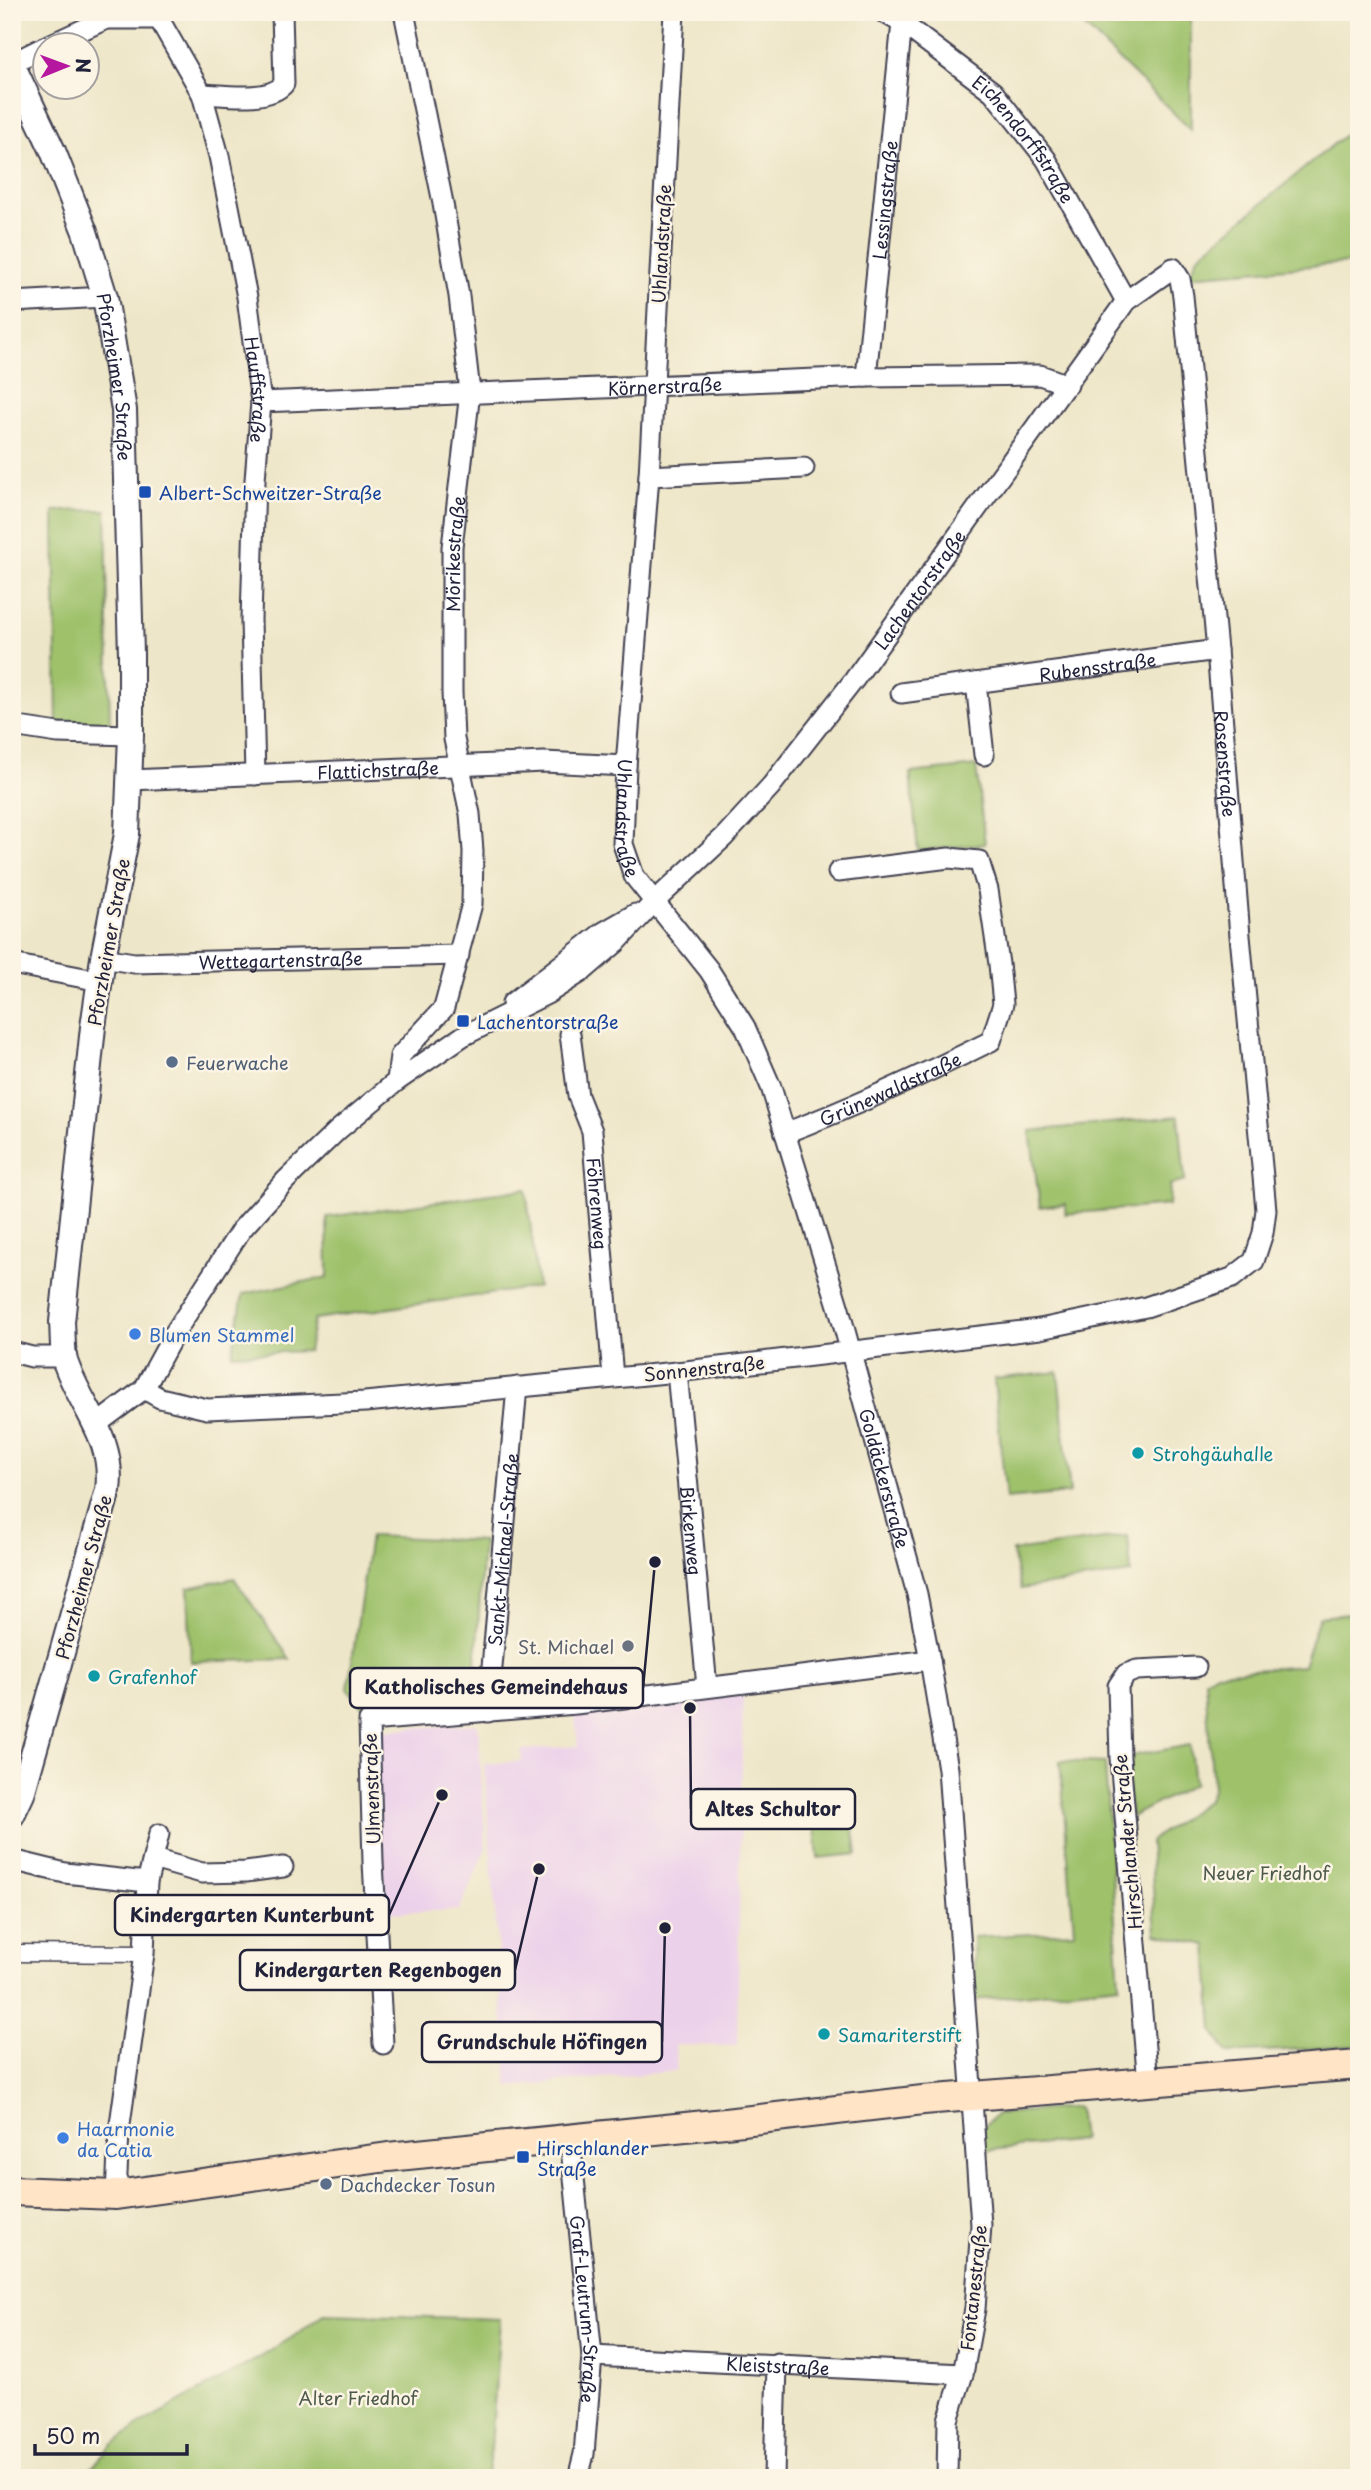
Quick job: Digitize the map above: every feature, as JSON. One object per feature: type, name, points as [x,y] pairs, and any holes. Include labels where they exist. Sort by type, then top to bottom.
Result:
[{"type":"main road","points":[[12,2191],[116,2195],[388,2157],[971,2096],[1359,2065]]},
{"type":"street","points":[[202,94],[265,95],[278,91],[284,83],[282,12]]},
{"type":"street","name":"Mörikestraße","points":[[397,1081],[400,1056],[444,1008],[472,904],[473,851],[470,814],[454,739],[452,692],[452,547],[470,392],[459,296],[404,12]]},
{"type":"street","name":"Uhlandstraße","points":[[654,902],[634,876],[623,844],[626,765],[649,476],[674,12]]},
{"type":"street","name":"Eichendorffstraße","points":[[883,12],[902,23],[993,92],[1046,159],[1126,300]]},
{"type":"street","name":"Hauffstraße","points":[[74,32],[107,15],[157,15],[202,94],[219,156],[247,297],[261,402],[255,480],[251,620],[255,775]]},
{"type":"street","name":"Lessingstraße","points":[[866,377],[902,23]]},
{"type":"street","name":"Hauffstraße","points":[[12,64],[32,53]]},
{"type":"street","name":"Pforzheimer Straße","points":[[12,64],[53,151],[85,232],[106,297],[124,410],[131,736],[127,834],[91,1037],[62,1322],[64,1357],[72,1379],[97,1424],[107,1451],[110,1473],[108,1490],[22,1794],[12,1815]]},
{"type":"street","name":"Lachentorstraße","points":[[97,1424],[144,1389],[174,1334],[241,1230],[286,1180],[338,1130],[397,1081],[471,1031],[547,994],[583,971],[617,942],[654,902],[724,838],[771,786],[854,680],[1068,385],[1126,300],[1173,268]]},
{"type":"street","name":"Rosenstraße","points":[[1173,268],[1180,279],[1183,296],[1266,1210],[1263,1233],[1254,1261]]},
{"type":"street","points":[[12,302],[106,297]]},
{"type":"street","name":"Körnerstraße","points":[[261,402],[866,377],[1040,375],[1068,385]]},
{"type":"street","points":[[649,476],[804,468]]},
{"type":"street","name":"Rubensstraße","points":[[901,693],[1217,650]]},
{"type":"street","points":[[976,683],[984,755]]},
{"type":"street","points":[[12,726],[58,733],[131,736]]},
{"type":"street","name":"Flattichstraße","points":[[130,780],[544,762],[626,765]]},
{"type":"street","name":"Grünewaldstraße","points":[[785,1133],[902,1085],[991,1041],[1003,1004],[988,890],[979,861],[949,858],[838,872]]},
{"type":"street","name":"Goldäckerstraße","points":[[654,902],[709,970],[745,1027],[771,1087],[850,1352],[917,1594],[948,1769],[971,2096]]},
{"type":"street","name":"Wettegartenstraße","points":[[12,964],[101,969],[134,963],[459,955]]},
{"type":"street","name":"Föhrenweg","points":[[570,1034],[578,1096],[592,1131],[613,1377]]},
{"type":"street","name":"Sonnenstraße","points":[[144,1389],[160,1398],[207,1409],[365,1402],[677,1373],[1040,1329],[1146,1307],[1233,1278],[1254,1261]]},
{"type":"street","points":[[12,1352],[32,1357],[64,1357]]},
{"type":"street","name":"Birkenweg","points":[[677,1373],[707,1687]]},
{"type":"street","name":"Sankt-Michael-Straße","points":[[488,1713],[517,1387]]},
{"type":"street","name":"Ulmenstraße","points":[[383,2043],[373,1862],[369,1721],[488,1713],[930,1660]]},
{"type":"street","name":"Hirschlander Straße","points":[[1148,2083],[1119,1758],[1118,1686],[1126,1674],[1137,1670],[1196,1667]]},
{"type":"street","points":[[116,2195],[119,2131],[144,1954],[147,1882],[159,1834]]},
{"type":"street","points":[[153,1859],[202,1873],[246,1872],[282,1867]]},
{"type":"street","points":[[12,1860],[65,1873],[147,1882]]},
{"type":"street","points":[[12,1953],[144,1954]]},
{"type":"street","name":"Fontanestraße","points":[[947,2478],[948,2420],[963,2374],[975,2309],[981,2225],[971,2096]]},
{"type":"street","name":"Graf-Leutrum-Straße","points":[[570,2138],[592,2356],[584,2454],[578,2478]]},
{"type":"street","name":"Kleiststraße","points":[[592,2356],[963,2374]]},
{"type":"street","points":[[774,2478],[777,2363]]},
{"type":"shaded area","points":[[743,1695],[737,2046],[675,2045],[677,2071],[508,2087],[484,1764],[522,1761],[521,1750],[578,1746],[575,1714]]},
{"type":"shaded area","points":[[478,1724],[486,1849],[459,1910],[383,1913],[374,1730]]},
{"type":"green space","points":[[1070,12],[1191,12],[1191,130]]},
{"type":"green space","points":[[1359,123],[1359,262],[1189,276],[1198,256]]},
{"type":"green space","points":[[106,510],[110,726],[57,727],[54,511]]},
{"type":"green space","points":[[976,766],[985,844],[918,851],[910,773]]},
{"type":"green space","points":[[1179,1116],[1185,1181],[1170,1185],[1169,1205],[1065,1214],[1066,1204],[1040,1207],[1030,1131]]},
{"type":"green space","points":[[526,1189],[538,1287],[314,1319],[308,1351],[232,1354],[243,1294],[328,1277],[327,1217]]},
{"type":"green space","points":[[1058,1372],[1070,1493],[1006,1499],[994,1379]]},
{"type":"green space","points":[[370,1536],[483,1541],[475,1681],[464,1698],[367,1712],[348,1689]]},
{"type":"green space","points":[[1128,1536],[1131,1573],[1021,1589],[1012,1551]]},
{"type":"green space","points":[[234,1578],[290,1659],[191,1662],[188,1588]]},
{"type":"green space","name":"Neuer Friedhof","points":[[1359,1613],[1359,2046],[1228,2053],[1213,2031],[1207,1945],[1156,1934],[1150,1841],[1208,1800],[1213,1788],[1205,1680],[1216,1673],[1303,1666],[1319,1617]]},
{"type":"green space","points":[[1190,1745],[1194,1784],[1131,1817],[1125,1757]]},
{"type":"green space","points":[[1060,1761],[1105,1763],[1119,1985],[975,2000],[973,1937],[1074,1932]]},
{"type":"green space","points":[[849,1793],[857,1854],[818,1858],[812,1797]]},
{"type":"green space","points":[[1078,2107],[1082,2140],[982,2151],[983,2127],[997,2114]]},
{"type":"green space","name":"Alter Friedhof","points":[[323,2314],[500,2319],[491,2449],[486,2478],[83,2478],[112,2445],[142,2423],[264,2355]]},
{"type":"place","name":"Albert-Schweitzer-Straße","points":[[145,492]]},
{"type":"place","name":"Lachentorstraße","points":[[463,1021]]},
{"type":"place","name":"Feuerwache","points":[[172,1062]]},
{"type":"place","name":"Blumen Stammel","points":[[135,1334]]},
{"type":"place","name":"Strohgäuhalle","points":[[1138,1453]]},
{"type":"place","name":"Katholisches Gemeindehaus","points":[[655,1562]]},
{"type":"place","name":"St. Michael","points":[[628,1646]]},
{"type":"place","name":"Grafenhof","points":[[94,1676]]},
{"type":"place","name":"Altes Schultor","points":[[690,1708]]},
{"type":"place","name":"Kindergarten Kunterbunt","points":[[442,1795]]},
{"type":"place","name":"Kindergarten Regenbogen","points":[[539,1869]]},
{"type":"place","name":"Grundschule Höfingen","points":[[665,1928]]},
{"type":"place","name":"Samariterstift","points":[[824,2034]]},
{"type":"place","name":"Haarmonie da Catia","points":[[63,2138]]},
{"type":"place","name":"Hirschlander Straße","points":[[523,2157]]},
{"type":"place","name":"Dachdecker Tosun","points":[[326,2184]]}]
